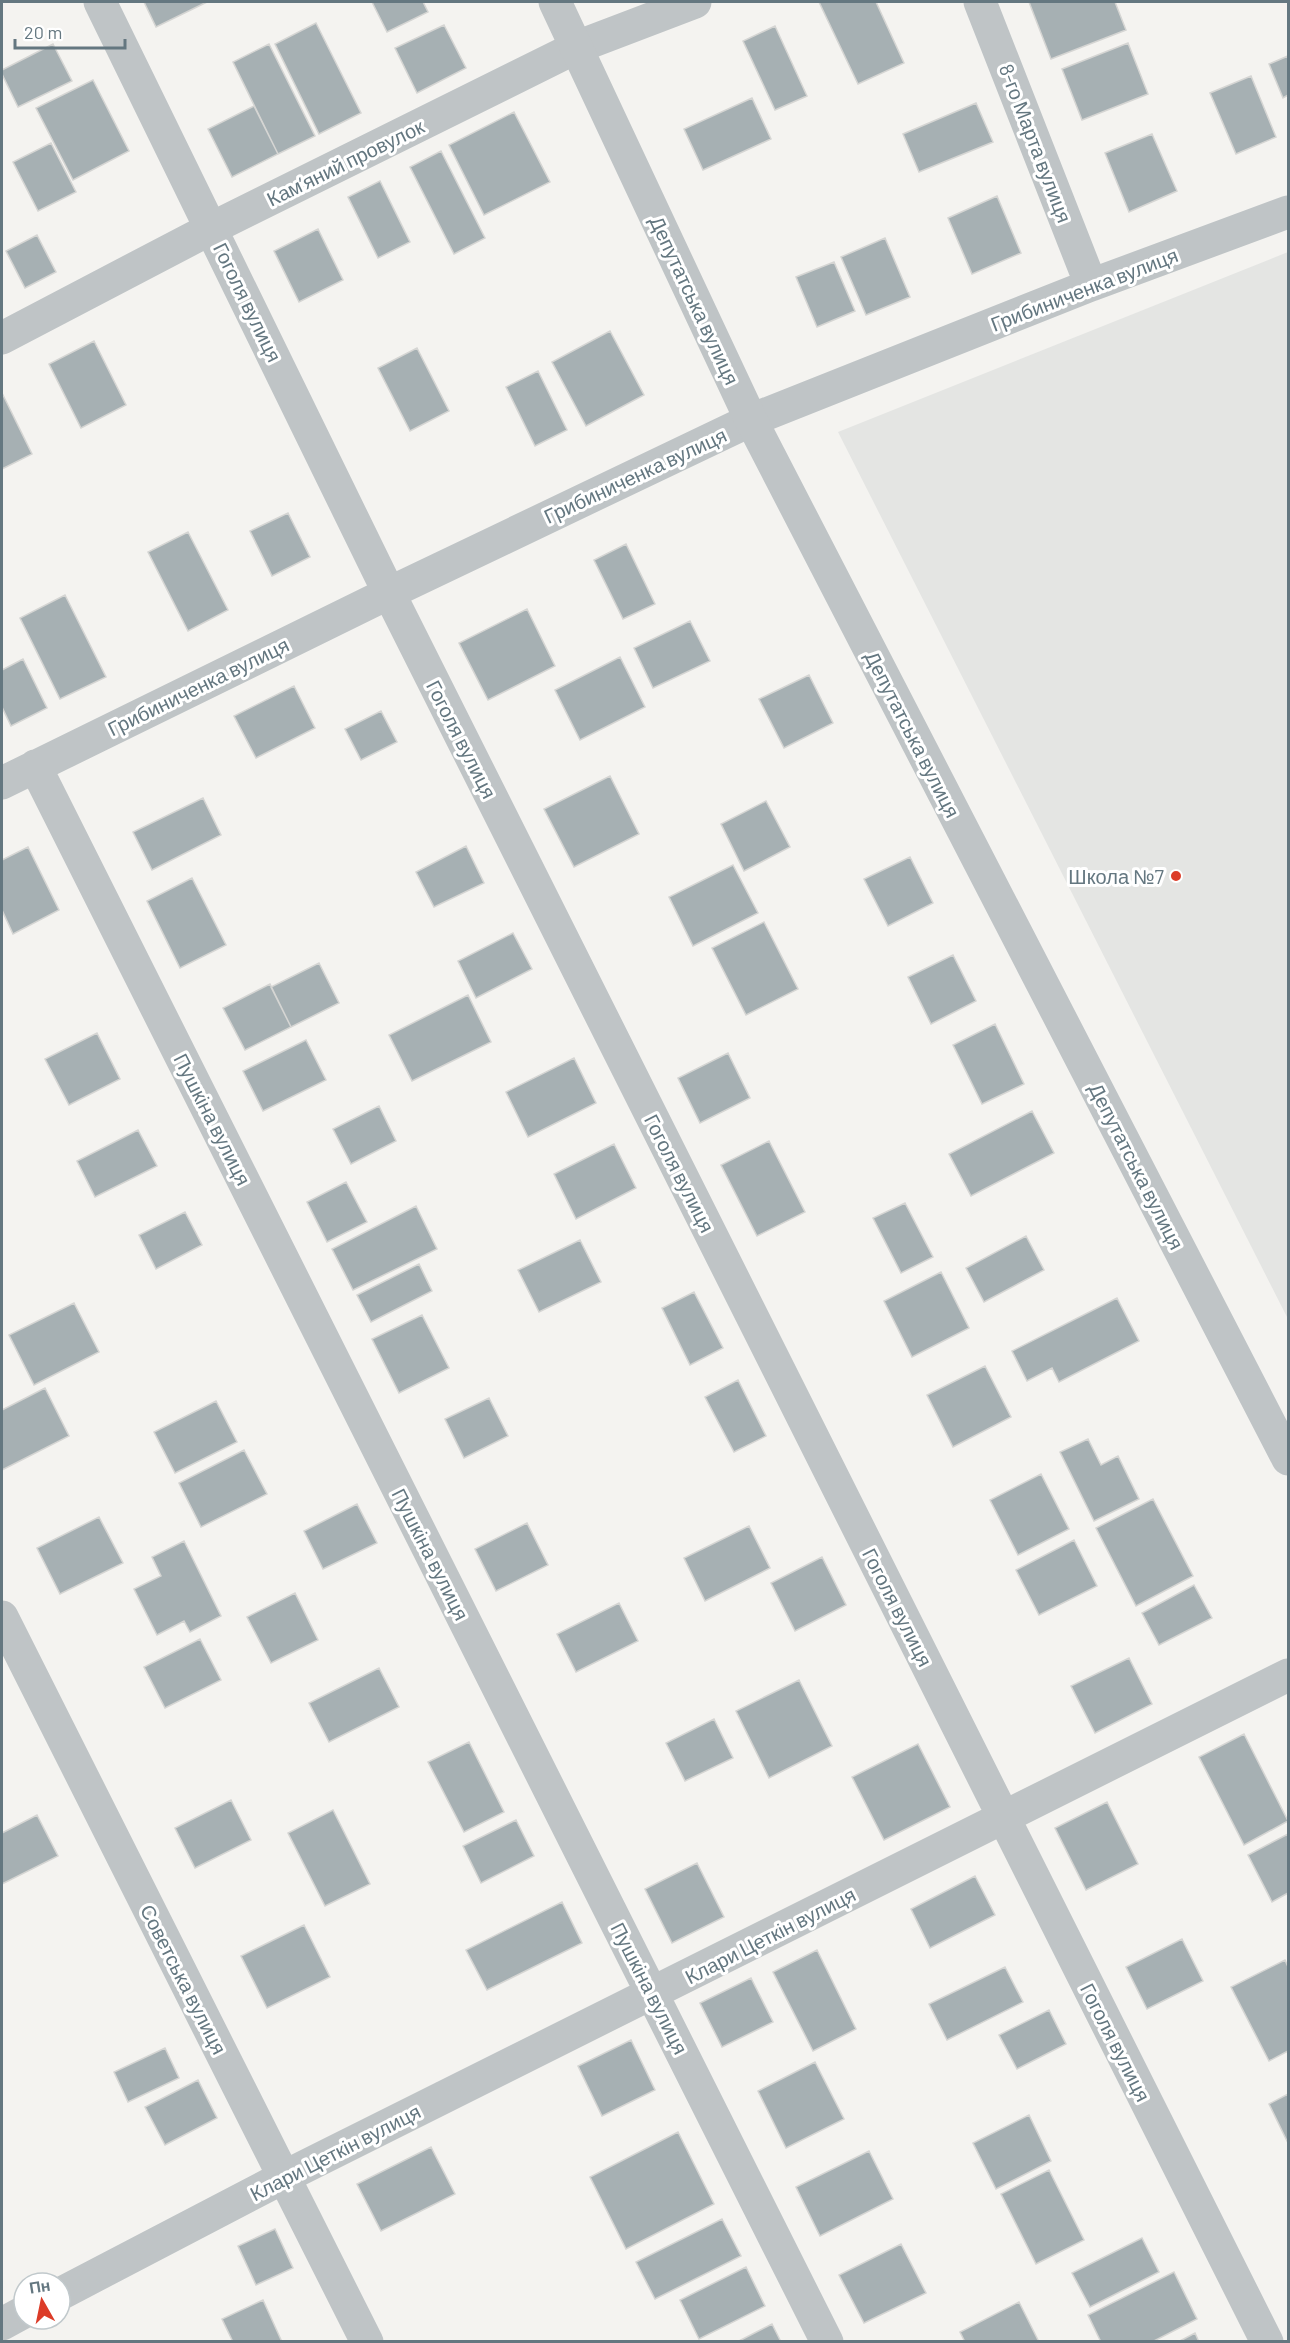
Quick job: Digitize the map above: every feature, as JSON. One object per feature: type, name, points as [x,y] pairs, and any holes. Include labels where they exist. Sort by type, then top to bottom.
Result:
[{"type":"street","name":"Гоголя вулиця","points":[[100,2],[389,592],[1267,2342]]},
{"type":"street","name":"Депутатська вулиця","points":[[555,2],[751,420],[1288,1459]]},
{"type":"street","name":"Кам’яний провулок","points":[[2,338],[212,228],[577,47],[695,2]]},
{"type":"street","name":"8-го Марта вулиця","points":[[980,2],[1091,285]]},
{"type":"street","name":"Грибиниченка вулиця","points":[[2,783],[389,592],[751,420],[1091,285],[1288,212]]},
{"type":"street","name":"Пушкіна вулиця","points":[[35,766],[827,2342]]},
{"type":"street","name":"Советська вулиця","points":[[2,1617],[367,2342]]},
{"type":"street","name":"Клари Цеткін вулиця","points":[[72,2288],[284,2177],[1288,1675]]},
{"type":"shaded area","name":"Школа №7","points":[[1288,252],[1288,1319],[838,432]]},
{"type":"building","points":[[144,2],[207,2],[156,27]]},
{"type":"building","points":[[372,2],[423,2],[428,12],[387,32]]},
{"type":"building","points":[[819,2],[876,2],[904,63],[858,84]]},
{"type":"building","points":[[1029,2],[1115,2],[1126,30],[1051,59]]},
{"type":"building","points":[[316,23],[361,113],[319,134],[275,44]]},
{"type":"building","points":[[444,25],[466,68],[417,93],[395,48]]},
{"type":"building","points":[[775,26],[807,96],[775,110],[743,41]]},
{"type":"building","points":[[1128,43],[1148,94],[1082,120],[1062,69]]},
{"type":"building","points":[[53,44],[72,81],[18,107],[2,70]]},
{"type":"building","points":[[269,44],[315,136],[278,154],[233,62]]},
{"type":"building","points":[[1288,56],[1288,95],[1283,98],[1269,64]]},
{"type":"building","points":[[1251,76],[1276,137],[1236,154],[1210,93]]},
{"type":"building","points":[[93,80],[129,151],[73,180],[36,108]]},
{"type":"building","points":[[752,98],[771,139],[703,170],[684,129]]},
{"type":"building","points":[[976,103],[993,142],[919,172],[903,134]]},
{"type":"building","points":[[254,106],[278,154],[232,177],[208,129]]},
{"type":"building","points":[[514,112],[550,182],[484,215],[449,145]]},
{"type":"building","points":[[1152,134],[1177,191],[1129,212],[1105,153]]},
{"type":"building","points":[[51,143],[76,192],[38,211],[13,162]]},
{"type":"building","points":[[441,151],[485,238],[454,254],[410,167]]},
{"type":"building","points":[[380,181],[410,242],[378,258],[348,197]]},
{"type":"building","points":[[997,196],[1021,253],[972,274],[948,218]]},
{"type":"building","points":[[318,229],[343,280],[299,302],[274,251]]},
{"type":"building","points":[[37,235],[56,272],[25,288],[6,251]]},
{"type":"building","points":[[885,238],[910,297],[866,315],[841,257]]},
{"type":"building","points":[[834,262],[855,311],[817,327],[796,277]]},
{"type":"building","points":[[610,331],[644,395],[586,426],[552,362]]},
{"type":"building","points":[[94,341],[126,405],[81,428],[49,364]]},
{"type":"building","points":[[417,348],[449,411],[410,431],[378,368]]},
{"type":"building","points":[[538,371],[567,430],[535,446],[506,387]]},
{"type":"building","points":[[2,393],[32,454],[2,469]]},
{"type":"building","points":[[288,513],[310,557],[272,576],[250,531]]},
{"type":"building","points":[[188,532],[228,610],[188,631],[148,552]]},
{"type":"building","points":[[626,544],[655,604],[623,619],[594,560]]},
{"type":"building","points":[[65,595],[106,677],[60,699],[20,618]]},
{"type":"building","points":[[527,609],[555,666],[488,700],[459,643]]},
{"type":"building","points":[[690,621],[710,661],[653,688],[634,648]]},
{"type":"building","points":[[620,657],[645,707],[580,740],[555,690]]},
{"type":"building","points":[[23,659],[47,708],[11,726],[2,707],[2,670]]},
{"type":"building","points":[[809,675],[833,723],[784,748],[759,699]]},
{"type":"building","points":[[294,686],[315,728],[256,758],[234,716]]},
{"type":"building","points":[[381,711],[397,742],[361,760],[345,729]]},
{"type":"building","points":[[610,776],[639,834],[574,867],[544,809]]},
{"type":"building","points":[[203,798],[221,835],[152,870],[133,832]]},
{"type":"building","points":[[766,801],[790,847],[744,871],[721,824]]},
{"type":"building","points":[[466,846],[484,883],[434,907],[416,872]]},
{"type":"building","points":[[28,847],[59,910],[13,934],[2,910],[2,860]]},
{"type":"building","points":[[910,857],[933,903],[888,926],[864,879]]},
{"type":"building","points":[[733,865],[758,913],[693,946],[669,897]]},
{"type":"building","points":[[192,878],[226,945],[180,968],[147,901]]},
{"type":"building","points":[[764,922],[798,989],[746,1015],[712,948]]},
{"type":"building","points":[[513,933],[532,969],[476,998],[458,961]]},
{"type":"building","points":[[953,955],[976,1001],[931,1024],[908,977]]},
{"type":"building","points":[[319,963],[339,1003],[291,1027],[271,987]]},
{"type":"building","points":[[270,984],[291,1027],[245,1050],[223,1008]]},
{"type":"building","points":[[468,995],[491,1042],[412,1081],[389,1035]]},
{"type":"building","points":[[995,1024],[1024,1084],[982,1104],[953,1045]]},
{"type":"building","points":[[97,1033],[120,1079],[69,1105],[45,1059]]},
{"type":"building","points":[[306,1040],[326,1080],[263,1111],[243,1071]]},
{"type":"building","points":[[728,1053],[750,1098],[700,1123],[678,1078]]},
{"type":"building","points":[[574,1058],[596,1103],[528,1137],[506,1092]]},
{"type":"building","points":[[379,1106],[396,1141],[351,1164],[333,1129]]},
{"type":"building","points":[[1032,1111],[1054,1153],[971,1196],[949,1154]]},
{"type":"building","points":[[138,1130],[157,1166],[95,1197],[77,1161]]},
{"type":"building","points":[[769,1141],[805,1212],[757,1236],[721,1165]]},
{"type":"building","points":[[614,1144],[636,1188],[576,1219],[554,1174]]},
{"type":"building","points":[[346,1182],[367,1222],[327,1242],[307,1202]]},
{"type":"building","points":[[905,1203],[933,1257],[901,1273],[873,1218]]},
{"type":"building","points":[[416,1206],[437,1249],[353,1290],[332,1249]]},
{"type":"building","points":[[185,1212],[202,1245],[156,1269],[139,1235]]},
{"type":"building","points":[[1026,1236],[1044,1270],[984,1302],[966,1268]]},
{"type":"building","points":[[580,1240],[601,1282],[539,1312],[518,1270]]},
{"type":"building","points":[[419,1264],[432,1291],[371,1322],[357,1295]]},
{"type":"building","points":[[941,1272],[969,1328],[912,1357],[884,1301]]},
{"type":"building","points":[[694,1292],[723,1348],[690,1365],[662,1308]]},
{"type":"building","points":[[1117,1298],[1139,1341],[1059,1382],[1052,1368],[1027,1381],[1012,1351]]},
{"type":"building","points":[[74,1303],[99,1352],[34,1385],[9,1335]]},
{"type":"building","points":[[422,1315],[449,1368],[399,1393],[372,1339]]},
{"type":"building","points":[[985,1366],[1011,1417],[953,1447],[927,1395]]},
{"type":"building","points":[[738,1380],[766,1436],[734,1452],[705,1397]]},
{"type":"building","points":[[45,1388],[69,1436],[2,1470],[2,1410]]},
{"type":"building","points":[[489,1398],[508,1436],[464,1458],[445,1419]]},
{"type":"building","points":[[216,1401],[237,1442],[175,1473],[154,1432]]},
{"type":"building","points":[[1088,1439],[1101,1465],[1118,1456],[1139,1499],[1094,1521],[1060,1452]]},
{"type":"building","points":[[244,1450],[267,1494],[201,1527],[179,1483]]},
{"type":"building","points":[[1041,1474],[1069,1529],[1018,1555],[990,1500]]},
{"type":"building","points":[[1153,1499],[1193,1576],[1136,1606],[1096,1528]]},
{"type":"building","points":[[357,1504],[377,1543],[323,1569],[304,1531]]},
{"type":"building","points":[[99,1517],[123,1563],[60,1594],[37,1548]]},
{"type":"building","points":[[527,1523],[548,1565],[496,1591],[475,1549]]},
{"type":"building","points":[[749,1526],[770,1568],[705,1601],[684,1558]]},
{"type":"building","points":[[1074,1540],[1097,1586],[1039,1615],[1016,1570]]},
{"type":"building","points":[[184,1541],[221,1616],[190,1632],[184,1621],[157,1635],[134,1589],[161,1576],[152,1557]]},
{"type":"building","points":[[822,1557],[846,1605],[795,1631],[771,1583]]},
{"type":"building","points":[[1194,1585],[1212,1618],[1159,1645],[1142,1613]]},
{"type":"building","points":[[295,1593],[318,1640],[271,1663],[247,1617]]},
{"type":"building","points":[[619,1603],[638,1641],[576,1672],[557,1634]]},
{"type":"building","points":[[200,1639],[221,1680],[165,1708],[144,1667]]},
{"type":"building","points":[[1129,1658],[1152,1704],[1095,1733],[1071,1686]]},
{"type":"building","points":[[379,1668],[399,1707],[329,1742],[309,1703]]},
{"type":"building","points":[[799,1680],[832,1746],[769,1778],[736,1711]]},
{"type":"building","points":[[714,1719],[733,1758],[685,1781],[666,1743]]},
{"type":"building","points":[[1244,1734],[1288,1821],[1244,1845],[1199,1757]]},
{"type":"building","points":[[469,1742],[504,1812],[464,1832],[428,1762]]},
{"type":"building","points":[[918,1744],[950,1807],[884,1840],[852,1777]]},
{"type":"building","points":[[231,1800],[251,1840],[195,1868],[175,1828]]},
{"type":"building","points":[[1107,1802],[1138,1864],[1086,1890],[1055,1828]]},
{"type":"building","points":[[333,1810],[370,1884],[325,1906],[288,1833]]},
{"type":"building","points":[[37,1815],[58,1856],[2,1884],[2,1833]]},
{"type":"building","points":[[516,1820],[534,1856],[481,1883],[463,1846]]},
{"type":"building","points":[[1288,1834],[1288,1893],[1272,1902],[1248,1855]]},
{"type":"building","points":[[697,1863],[724,1917],[672,1943],[645,1889]]},
{"type":"building","points":[[975,1876],[995,1915],[930,1948],[911,1909]]},
{"type":"building","points":[[562,1902],[582,1943],[487,1990],[466,1950]]},
{"type":"building","points":[[304,1925],[330,1977],[267,2008],[241,1956]]},
{"type":"building","points":[[1182,1939],[1203,1981],[1147,2009],[1126,1967]]},
{"type":"building","points":[[817,1950],[856,2029],[813,2051],[773,1972]]},
{"type":"building","points":[[1285,1960],[1288,1967],[1288,2051],[1269,2061],[1231,1987]]},
{"type":"building","points":[[1005,1967],[1023,2002],[947,2040],[929,2004]]},
{"type":"building","points":[[751,1978],[773,2022],[722,2047],[700,2003]]},
{"type":"building","points":[[1049,2010],[1066,2044],[1017,2069],[999,2035]]},
{"type":"building","points":[[631,2040],[655,2090],[602,2116],[578,2066]]},
{"type":"building","points":[[165,2048],[179,2078],[128,2102],[114,2072]]},
{"type":"building","points":[[815,2062],[844,2119],[786,2148],[758,2091]]},
{"type":"building","points":[[198,2080],[217,2118],[165,2145],[145,2107]]},
{"type":"building","points":[[1288,2094],[1288,2143],[1269,2104]]},
{"type":"building","points":[[1029,2115],[1051,2161],[996,2189],[973,2143]]},
{"type":"building","points":[[678,2132],[714,2204],[626,2249],[590,2177]]},
{"type":"building","points":[[431,2147],[455,2194],[381,2231],[357,2184]]},
{"type":"building","points":[[869,2151],[893,2199],[820,2236],[796,2187]]},
{"type":"building","points":[[1049,2170],[1084,2240],[1036,2264],[1001,2194]]},
{"type":"building","points":[[722,2219],[741,2256],[655,2299],[636,2262]]},
{"type":"building","points":[[275,2229],[293,2268],[256,2285],[238,2246]]},
{"type":"building","points":[[1142,2238],[1159,2272],[1090,2307],[1072,2273]]},
{"type":"building","points":[[901,2244],[926,2293],[864,2323],[839,2275]]},
{"type":"building","points":[[746,2267],[765,2306],[699,2339],[680,2300]]},
{"type":"building","points":[[1174,2272],[1197,2319],[1152,2342],[1101,2342],[1088,2315]]},
{"type":"building","points":[[263,2300],[282,2342],[233,2342],[222,2319]]},
{"type":"building","points":[[1019,2302],[1039,2342],[965,2342],[960,2332]]},
{"type":"building","points":[[772,2324],[781,2342],[737,2342]]},
{"type":"building","points":[[1195,2333],[1199,2342],[1178,2342]]},
{"type":"place","name":"Школа №7","points":[[1176,876]]}]
